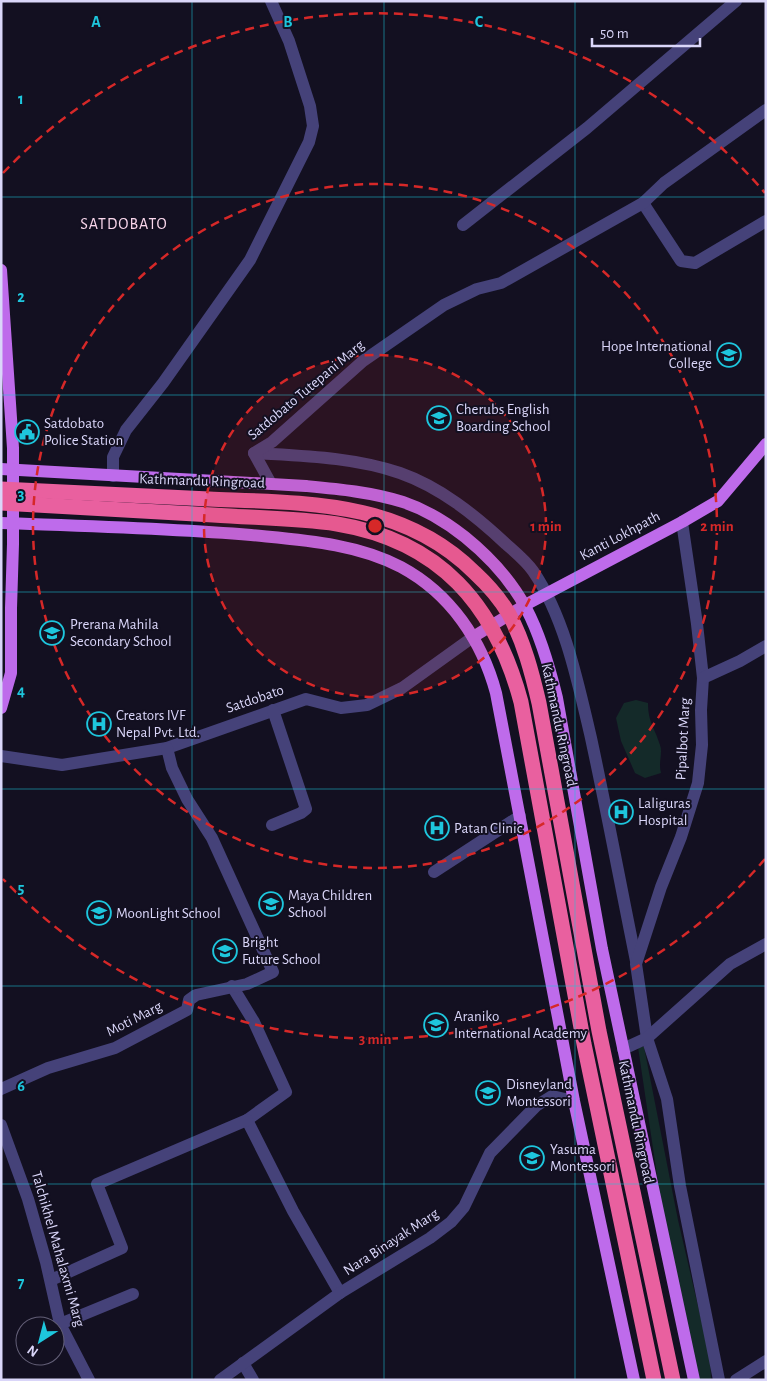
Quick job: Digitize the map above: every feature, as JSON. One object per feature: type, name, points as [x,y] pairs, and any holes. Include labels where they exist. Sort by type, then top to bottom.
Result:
[{"type":"highway","name":"Kathmandu Ringroad","points":[[7,497],[277,502],[325,506],[376,515],[415,530],[449,551],[483,581],[509,614],[530,668],[539,703],[599,1031],[673,1380]]},
{"type":"highway","points":[[7,497],[294,520],[360,529],[400,544],[430,560],[445,571],[472,597],[492,626],[507,658],[523,715],[584,1044],[654,1380]]},
{"type":"main road","points":[[1,270],[13,448],[7,469],[6,609],[11,673],[1,708]]},
{"type":"main road","name":"Kanti Lokhpath","points":[[473,637],[525,604],[682,522],[718,501],[766,444]]},
{"type":"main road","points":[[7,469],[271,484],[336,489],[370,494],[404,502],[434,515],[493,561],[510,580],[525,604],[542,641],[557,698],[602,949],[694,1380]]},
{"type":"main road","points":[[7,523],[166,529],[313,542],[366,552],[401,567],[428,585],[450,605],[473,637],[489,669],[496,693],[574,1101],[634,1380]]},
{"type":"street","points":[[113,476],[113,457],[126,430],[163,384],[250,260],[310,142],[313,126],[310,106],[289,41],[271,1]]},
{"type":"street","points":[[463,225],[587,128],[736,1]]},
{"type":"street","name":"Satdobato Tutepani Marg","points":[[271,484],[254,453],[272,442],[362,361],[444,305],[476,289],[501,283],[643,203],[664,183],[766,110]]},
{"type":"street","points":[[643,203],[682,260],[694,263],[766,221]]},
{"type":"street","points":[[254,453],[344,459],[377,466],[401,474],[427,486],[465,510],[516,553],[532,570],[546,594],[560,625],[582,699],[636,964]]},
{"type":"street","name":"Pipalbot Marg","points":[[682,522],[703,678],[701,710],[702,745],[698,783],[636,964],[647,1038],[667,1099],[680,1186],[719,1380]]},
{"type":"street","name":"Satdobato","points":[[1,756],[62,765],[167,748],[306,699],[341,708],[367,705],[402,688],[473,637]]},
{"type":"street","points":[[703,678],[740,661],[766,646]]},
{"type":"street","points":[[272,825],[306,809],[273,710]]},
{"type":"street","name":"Moti Marg","points":[[1,1089],[48,1068],[115,1048],[186,1010],[189,1000],[196,995],[247,984],[274,972],[212,838],[187,799],[176,776],[167,748]]},
{"type":"street","points":[[434,872],[520,816]]},
{"type":"street","points":[[624,1050],[647,1038],[730,964],[766,944]]},
{"type":"street","points":[[51,1280],[122,1248],[97,1184],[247,1120],[286,1092],[254,1022],[232,986]]},
{"type":"street","name":"Nara Binayak Marg","points":[[220,1380],[340,1293],[430,1238],[451,1222],[464,1207],[490,1153],[536,1106],[552,1096],[574,1101]]},
{"type":"street","points":[[247,1120],[293,1210],[340,1293]]},
{"type":"street","name":"Talchikhel Mahalaxmi Marg","points":[[1,1125],[28,1199],[51,1280],[58,1316]]},
{"type":"street","points":[[65,1322],[133,1294]]},
{"type":"street","name":"Talchikhel Mahalaxmi Marg","points":[[65,1334],[89,1380]]},
{"type":"street","points":[[736,1380],[766,1361]]},
{"type":"street","points":[[243,1363],[253,1380]]},
{"type":"green space","points":[[636,700],[648,703],[650,721],[661,748],[661,773],[645,778],[635,773],[621,741],[616,718],[624,703]]},
{"type":"green space","points":[[638,1047],[644,1047],[678,1220],[710,1358],[711,1380],[697,1380],[662,1209]]},
{"type":"place","name":"Hope International College","points":[[729,355]]},
{"type":"place","name":"Cherubs English Boarding School","points":[[439,418]]},
{"type":"place","name":"Satdobato Police Station","points":[[27,432]]},
{"type":"place","name":"Prerana Mahila Secondary School","points":[[52,633]]},
{"type":"place","name":"Creators IVF Nepal Pvt. Ltd.","points":[[99,724]]},
{"type":"place","name":"Laliguras Hospital","points":[[621,812]]},
{"type":"place","name":"Patan Clinic","points":[[437,828]]},
{"type":"place","name":"Maya Children School","points":[[271,904]]},
{"type":"place","name":"MoonLight School","points":[[99,913]]},
{"type":"place","name":"Bright Future School","points":[[225,951]]},
{"type":"place","name":"Araniko International Academy","points":[[436,1025]]},
{"type":"place","name":"Disneyland Montessori","points":[[488,1093]]},
{"type":"place","name":"Yasuma Montessori","points":[[532,1158]]},
{"type":"district","name":"SATDOBATO","points":[[124,224]]}]
